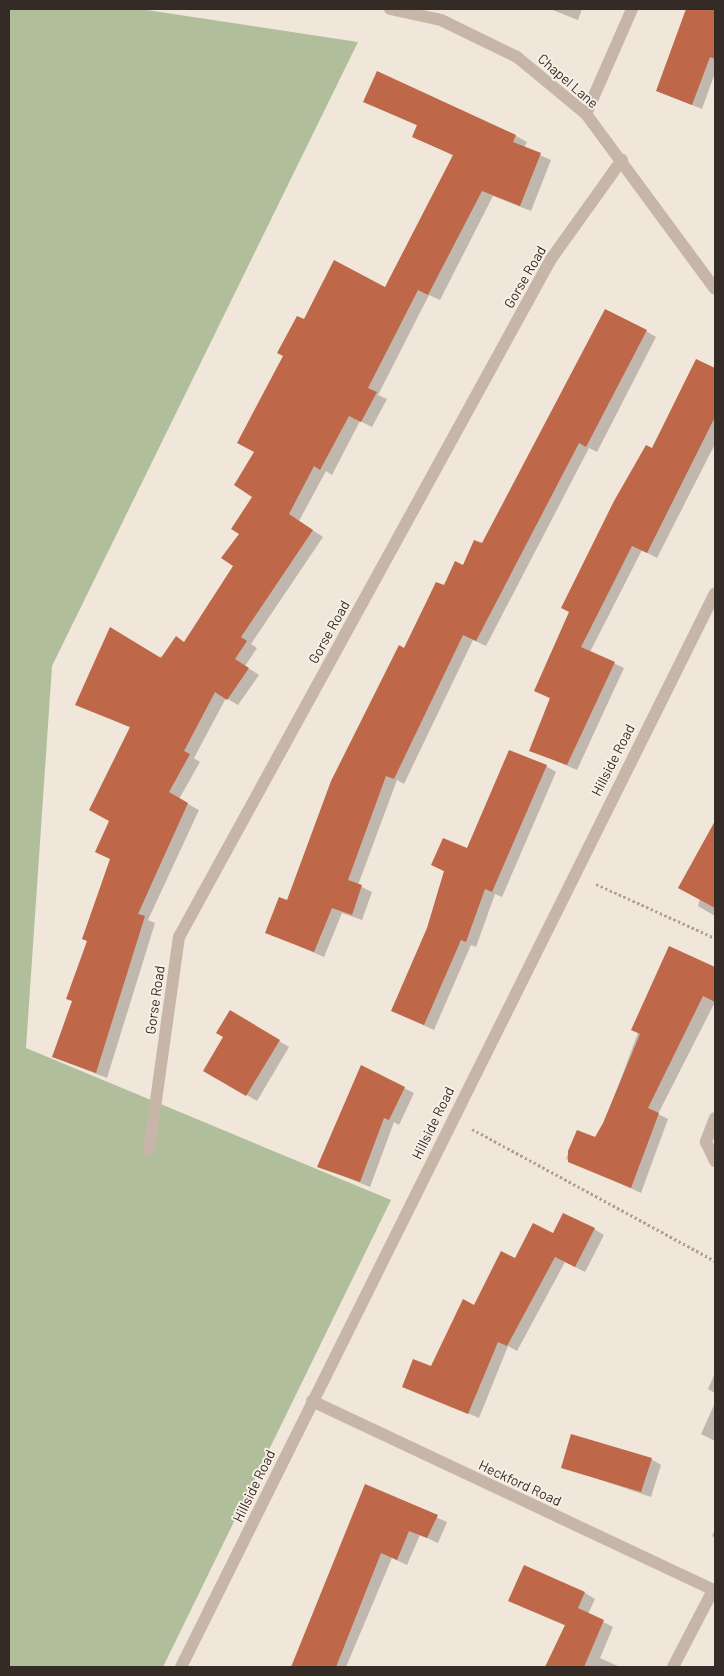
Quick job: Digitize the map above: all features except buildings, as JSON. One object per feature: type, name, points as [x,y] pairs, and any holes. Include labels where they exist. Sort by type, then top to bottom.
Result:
[{"type":"street","name":"Chapel Lane","points":[[390,9],[441,20],[517,57],[586,114],[622,160],[715,288]]},
{"type":"street","points":[[586,114],[632,9]]},
{"type":"street","name":"Gorse Road","points":[[149,1150],[179,936],[551,259],[622,160]]},
{"type":"street","name":"Hillside Road","points":[[181,1667],[572,874],[715,593]]},
{"type":"street","points":[[715,1118],[706,1142],[715,1161]]},
{"type":"street","name":"Heckford Road","points":[[312,1401],[714,1591]]},
{"type":"street","points":[[674,1667],[714,1591]]},
{"type":"path","points":[[572,874],[715,938]]},
{"type":"path","points":[[452,1118],[715,1261]]},
{"type":"green space","points":[[9,9],[140,9],[358,42],[52,666],[26,1048],[391,1200],[163,1667],[9,1667]]}]
